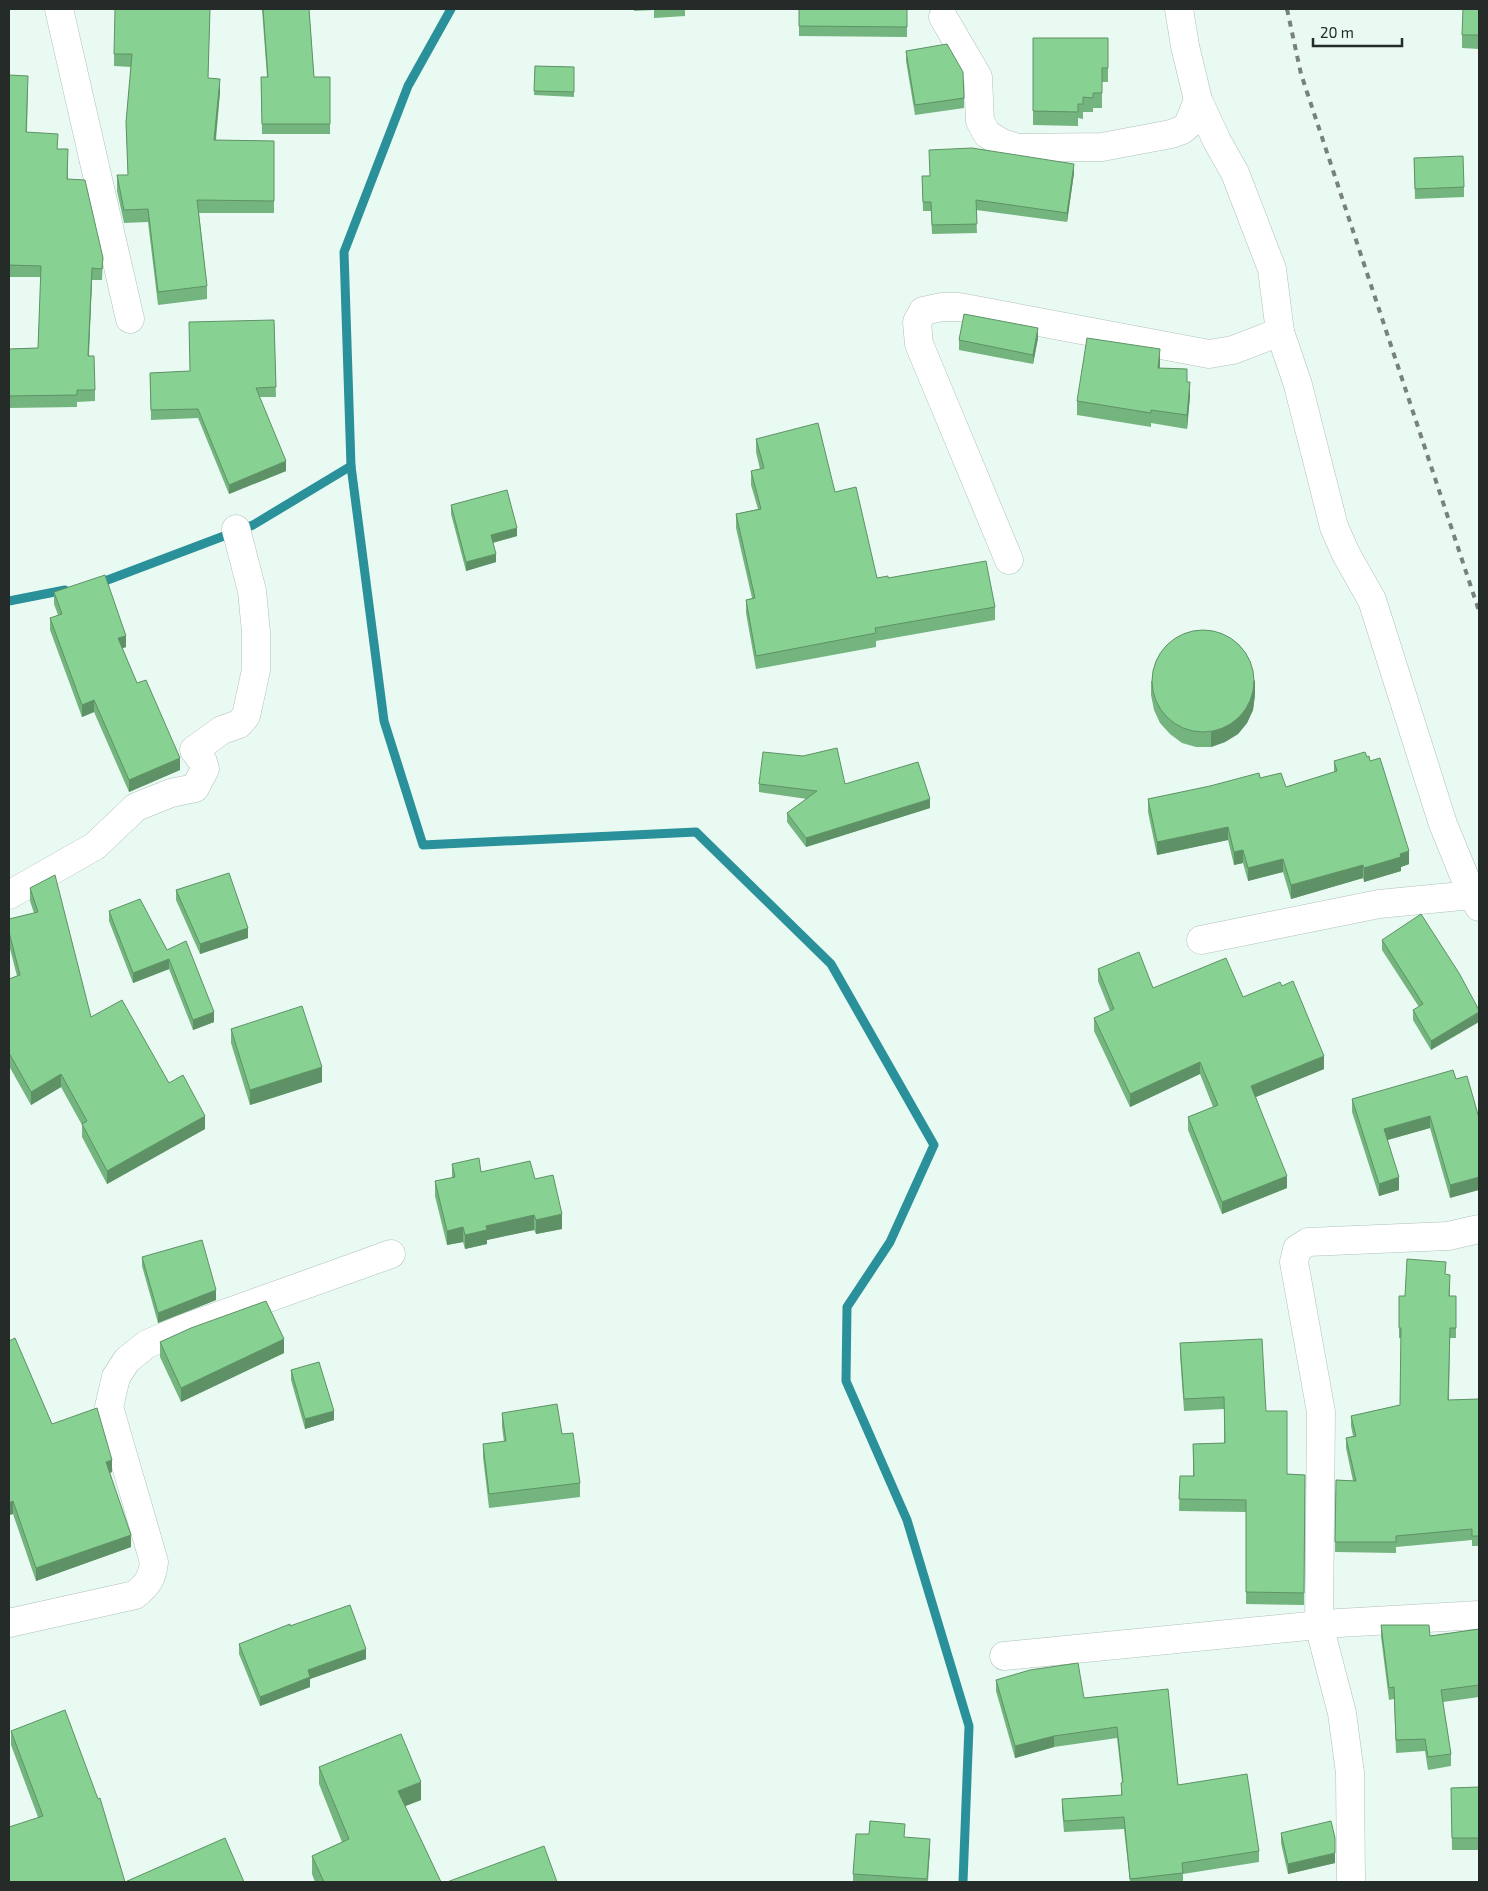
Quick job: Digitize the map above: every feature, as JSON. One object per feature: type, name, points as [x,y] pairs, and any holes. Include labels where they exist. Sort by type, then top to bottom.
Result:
[{"type":"street","points":[[60,9],[130,319]]},
{"type":"street","points":[[1179,9],[1185,46],[1198,100],[1217,141],[1235,173],[1272,269],[1280,332],[1298,385],[1334,527],[1346,554],[1372,600],[1443,824],[1476,901],[1379,904],[1201,940]]},
{"type":"street","points":[[943,17],[978,77],[980,121],[987,134],[1002,143],[1018,148],[1102,147],[1171,134],[1182,130],[1188,125],[1198,100]]},
{"type":"street","points":[[1009,560],[919,344],[917,322],[923,311],[942,307],[959,307],[1209,354],[1233,350],[1280,332]]},
{"type":"street","points":[[9,895],[95,846],[136,808],[171,793],[195,788],[205,769],[203,762],[194,750],[222,730],[239,724],[246,716],[256,670],[256,632],[252,592],[236,529]]},
{"type":"street","points":[[1352,1882],[1350,1773],[1342,1713],[1318,1625],[1320,1412],[1294,1262],[1297,1249],[1308,1242],[1448,1236],[1479,1229]]},
{"type":"street","points":[[9,1623],[134,1595],[146,1586],[152,1575],[154,1562],[109,1408],[116,1377],[127,1360],[147,1344],[185,1328],[391,1254]]},
{"type":"street","points":[[1004,1656],[1318,1625],[1479,1614]]},
{"type":"building","points":[[115,9],[210,9],[208,78],[220,79],[214,140],[274,141],[274,201],[197,200],[207,286],[158,292],[148,209],[124,210],[117,175],[128,175],[126,122],[132,54],[114,54]]},
{"type":"building","points":[[263,9],[309,9],[314,77],[330,77],[330,124],[262,124],[261,77],[268,77]]},
{"type":"building","points":[[799,9],[907,9],[907,27],[799,26]]},
{"type":"building","points":[[1463,9],[1479,9],[1479,35],[1462,35]]},
{"type":"building","points":[[1033,38],[1108,38],[1108,68],[1102,68],[1102,93],[1093,93],[1093,98],[1083,97],[1083,104],[1078,104],[1078,112],[1033,111]]},
{"type":"building","points":[[947,44],[963,72],[964,98],[915,105],[906,51]]},
{"type":"building","points":[[535,66],[574,67],[574,92],[534,91]]},
{"type":"building","points":[[9,75],[28,76],[26,132],[58,134],[57,149],[68,149],[67,179],[85,180],[103,258],[102,269],[92,268],[88,356],[94,356],[95,390],[77,390],[77,395],[9,396],[9,349],[38,348],[41,266],[9,265]]},
{"type":"building","points":[[972,148],[1074,164],[1067,213],[976,200],[977,224],[932,225],[931,202],[923,202],[922,176],[930,176],[929,150]]},
{"type":"building","points":[[1463,156],[1464,187],[1415,189],[1414,158]]},
{"type":"building","points":[[964,314],[1038,328],[1033,355],[959,340]]},
{"type":"building","points":[[274,320],[276,387],[256,388],[286,461],[229,485],[198,409],[151,410],[150,373],[190,371],[189,322]]},
{"type":"building","points":[[1087,338],[1160,349],[1158,368],[1187,369],[1187,382],[1190,382],[1187,415],[1151,410],[1151,413],[1077,401]]},
{"type":"building","points":[[818,423],[835,492],[856,487],[877,578],[888,576],[888,578],[986,561],[995,607],[875,628],[876,633],[756,656],[746,600],[755,598],[736,514],[761,509],[751,471],[764,468],[756,439]]},
{"type":"building","points":[[507,490],[517,528],[491,535],[496,554],[466,562],[451,505]]},
{"type":"building","points":[[105,575],[126,636],[118,638],[137,683],[146,680],[180,758],[129,780],[94,700],[82,705],[50,618],[62,614],[54,592]]},
{"type":"building","points":[[1203,630],[1223,633],[1232,638],[1246,652],[1251,661],[1254,681],[1251,701],[1246,710],[1232,724],[1223,729],[1203,732],[1183,729],[1174,724],[1160,710],[1155,701],[1152,681],[1155,661],[1160,652],[1174,638],[1183,633]]},
{"type":"building","points":[[837,748],[845,784],[918,762],[930,799],[806,838],[787,813],[817,791],[759,784],[763,752],[803,756]]},
{"type":"building","points":[[1365,752],[1367,757],[1369,756],[1370,761],[1380,758],[1409,851],[1400,854],[1401,857],[1364,868],[1363,865],[1291,885],[1283,859],[1248,868],[1243,850],[1234,852],[1228,827],[1157,842],[1148,799],[1259,773],[1260,778],[1281,773],[1286,787],[1337,771],[1334,761]]},
{"type":"building","points":[[229,873],[248,928],[200,944],[176,890]]},
{"type":"building","points":[[55,875],[91,1017],[122,1000],[169,1083],[183,1075],[205,1116],[107,1171],[82,1124],[87,1121],[61,1074],[31,1092],[9,1053],[9,979],[20,975],[9,932],[9,919],[38,912],[30,888]]},
{"type":"building","points":[[140,899],[167,950],[186,941],[214,1012],[193,1020],[169,959],[133,973],[109,911]]},
{"type":"building","points":[[1421,914],[1459,973],[1479,1010],[1479,1012],[1431,1041],[1413,1010],[1423,1004],[1382,940]]},
{"type":"building","points":[[1139,952],[1153,988],[1226,958],[1243,997],[1280,982],[1282,986],[1293,981],[1324,1056],[1251,1086],[1287,1176],[1222,1202],[1188,1117],[1218,1105],[1200,1062],[1130,1094],[1094,1018],[1114,1009],[1098,969]]},
{"type":"building","points":[[302,1006],[322,1067],[250,1090],[231,1029]]},
{"type":"building","points":[[1453,1070],[1456,1079],[1467,1076],[1479,1118],[1479,1177],[1450,1185],[1430,1116],[1384,1129],[1399,1177],[1379,1184],[1352,1099]]},
{"type":"building","points":[[479,1158],[481,1172],[530,1161],[535,1179],[553,1175],[562,1214],[536,1220],[534,1215],[486,1226],[487,1230],[465,1235],[463,1227],[447,1231],[435,1181],[455,1177],[452,1164]]},
{"type":"building","points":[[202,1240],[216,1290],[158,1313],[142,1257]]},
{"type":"building","points":[[1407,1259],[1446,1262],[1445,1274],[1450,1275],[1449,1296],[1456,1296],[1456,1328],[1450,1328],[1448,1400],[1479,1399],[1479,1536],[1472,1536],[1472,1529],[1396,1536],[1396,1542],[1335,1542],[1336,1480],[1356,1481],[1346,1438],[1356,1436],[1351,1416],[1400,1405],[1401,1328],[1399,1328],[1399,1296],[1405,1296]]},
{"type":"building","points":[[266,1301],[284,1339],[181,1388],[160,1342],[191,1328]]},
{"type":"building","points":[[15,1338],[52,1424],[97,1408],[112,1460],[106,1462],[131,1535],[36,1568],[13,1501],[9,1503],[9,1341]]},
{"type":"building","points":[[1262,1339],[1266,1411],[1287,1411],[1287,1474],[1305,1475],[1304,1593],[1246,1592],[1246,1500],[1179,1499],[1180,1476],[1194,1476],[1193,1444],[1225,1443],[1224,1397],[1184,1399],[1180,1343]]},
{"type":"building","points":[[319,1362],[334,1411],[305,1419],[291,1370]]},
{"type":"building","points":[[557,1404],[562,1434],[573,1433],[580,1483],[489,1494],[483,1444],[506,1441],[502,1413]]},
{"type":"building","points":[[350,1605],[366,1649],[308,1670],[310,1677],[260,1697],[239,1644],[290,1624],[290,1626]]},
{"type":"building","points":[[1381,1625],[1429,1625],[1430,1636],[1479,1629],[1479,1685],[1441,1690],[1451,1754],[1428,1757],[1425,1739],[1396,1740],[1394,1687],[1389,1688]]},
{"type":"building","points":[[1078,1663],[1084,1698],[1168,1689],[1178,1785],[1247,1774],[1259,1851],[1182,1863],[1183,1873],[1130,1879],[1124,1817],[1064,1821],[1062,1799],[1122,1795],[1121,1783],[1123,1782],[1117,1727],[1054,1736],[1015,1746],[996,1680],[1030,1670]]},
{"type":"building","points":[[65,1710],[98,1799],[100,1798],[125,1882],[9,1882],[9,1827],[43,1816],[11,1731]]},
{"type":"building","points":[[401,1734],[421,1782],[398,1791],[441,1882],[324,1882],[312,1856],[349,1839],[319,1767]]},
{"type":"building","points":[[1479,1787],[1479,1838],[1452,1838],[1451,1788]]},
{"type":"building","points":[[870,1821],[905,1824],[904,1837],[930,1839],[927,1879],[853,1874],[856,1834],[869,1834]]},
{"type":"building","points":[[1331,1821],[1335,1838],[1335,1853],[1288,1864],[1281,1833]]},
{"type":"building","points":[[225,1838],[244,1882],[125,1882]]},
{"type":"building","points":[[544,1846],[557,1882],[447,1882]]},
{"type":"waterway","points":[[451,9],[408,86],[344,252],[351,466],[384,721],[423,845],[696,832],[831,964],[934,1145],[890,1242],[847,1307],[846,1381],[907,1520],[969,1726],[963,1882]]},
{"type":"waterway","points":[[97,584],[253,525],[351,466]]},
{"type":"waterway","points":[[9,601],[65,590]]},
{"type":"railway","points":[[1287,9],[1301,74],[1479,611]]}]
